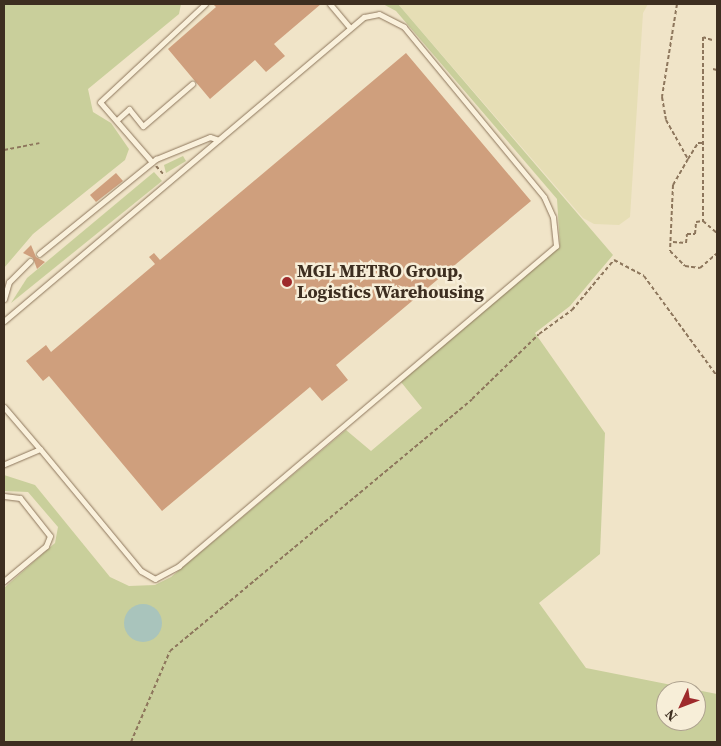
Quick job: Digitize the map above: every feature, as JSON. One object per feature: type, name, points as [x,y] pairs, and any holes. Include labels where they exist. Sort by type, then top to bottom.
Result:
[{"type":"lane","points":[[152,162],[118,119],[104,108],[103,95],[205,4]]},
{"type":"lane","points":[[330,4],[350,28]]},
{"type":"lane","points":[[4,321],[350,28],[364,17],[379,14],[404,27],[544,198],[553,217],[556,246],[180,566],[156,578],[140,571],[4,407]]},
{"type":"lane","points":[[118,119],[129,109],[143,126],[192,84]]},
{"type":"lane","points":[[39,254],[152,162],[210,137],[219,140]]},
{"type":"lane","points":[[4,299],[9,282],[30,261]]},
{"type":"lane","points":[[4,464],[40,449]]},
{"type":"lane","points":[[4,496],[20,498],[50,536],[46,546],[4,581]]},
{"type":"path","points":[[677,4],[662,97],[666,120],[688,159]]},
{"type":"path","points":[[703,221],[702,37],[712,40]]},
{"type":"path","points":[[713,69],[717,70]]},
{"type":"path","points":[[4,150],[39,142]]},
{"type":"path","points":[[703,143],[698,143],[673,185],[673,242],[670,251],[685,266],[700,268],[717,254]]},
{"type":"path","points":[[152,162],[170,181]]},
{"type":"path","points":[[673,242],[686,243],[687,234],[696,234],[696,222],[703,221],[717,233]]},
{"type":"path","points":[[131,742],[170,651],[472,399],[539,334],[572,310],[614,260],[644,276],[717,376]]},
{"type":"shaded area","points":[[398,4],[648,4],[643,13],[630,217],[619,225],[594,224],[583,218]]},
{"type":"green space","points":[[4,4],[181,4],[179,14],[88,89],[93,112],[111,123],[129,149],[125,160],[33,234],[4,268]]},
{"type":"green space","points":[[383,4],[398,4],[613,255],[570,306],[535,333],[605,433],[600,554],[539,603],[586,668],[656,682],[656,731],[706,731],[706,692],[717,694],[717,742],[4,742],[4,588],[55,543],[58,527],[28,492],[4,491],[4,475],[35,485],[110,577],[129,586],[155,585],[171,577],[346,430],[371,451],[422,408],[401,382],[560,246],[557,199],[396,11]]},
{"type":"green space","points":[[183,156],[186,161],[166,173],[164,165]]},
{"type":"green space","points":[[154,172],[162,181],[11,303],[27,278]]},
{"type":"water","points":[[143,604],[156,610],[162,623],[156,636],[143,642],[130,636],[124,623],[130,610]]},
{"type":"building","points":[[213,4],[321,4],[274,44],[285,56],[266,72],[255,60],[210,99],[168,49],[216,7]]},
{"type":"building","name":"MGL METRO Group, Logistics Warehousing","points":[[406,53],[531,201],[336,365],[348,380],[322,401],[310,387],[162,511],[49,376],[43,381],[26,361],[46,345],[51,352],[155,264],[149,257],[154,253],[160,260]]},
{"type":"building","points":[[116,173],[123,181],[96,202],[90,195]]},
{"type":"building","points":[[31,245],[36,257],[45,262],[37,269],[33,258],[23,253]]},
{"type":"place","name":"MGL METRO Group, Logistics Warehousing","points":[[287,282]]}]
